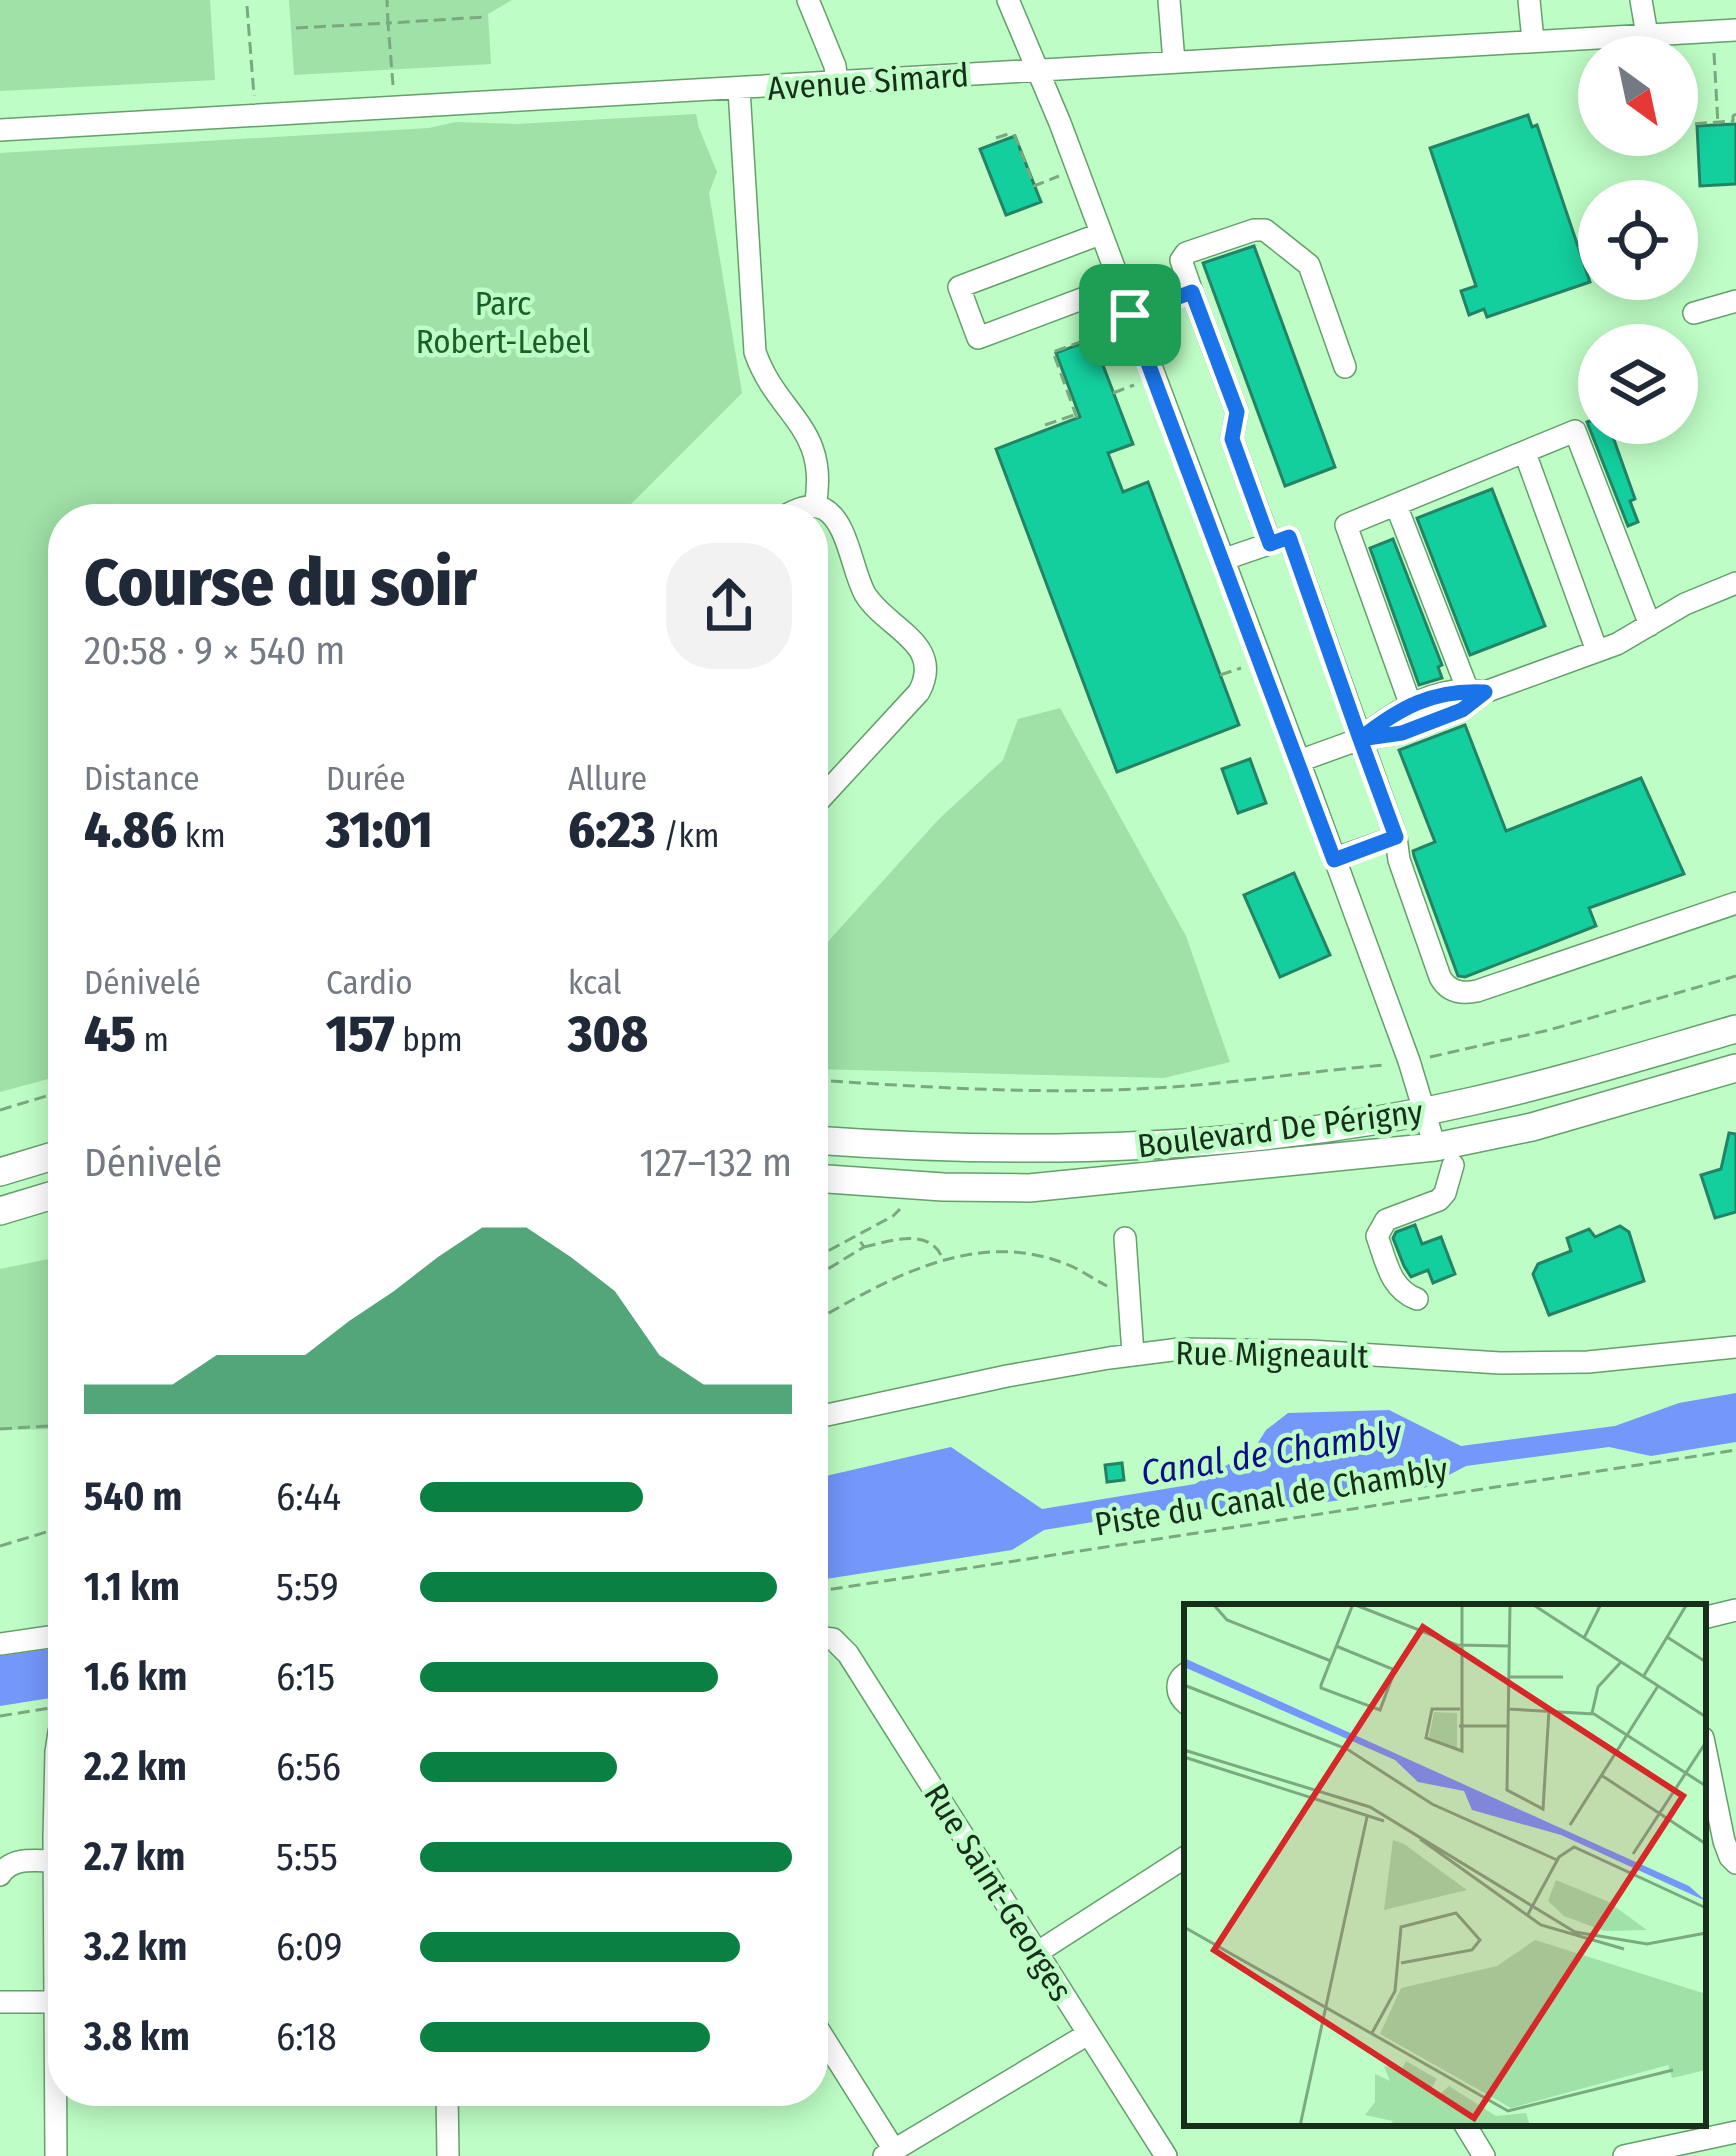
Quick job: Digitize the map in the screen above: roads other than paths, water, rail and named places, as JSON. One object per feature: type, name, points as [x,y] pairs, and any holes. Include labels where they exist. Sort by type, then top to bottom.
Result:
[{"type":"main road","name":"Boulevard De Périgny","points":[[828,1141],[949,1148],[1119,1147],[1269,1135],[1425,1111],[1516,1091],[1736,1029]]},
{"type":"main road","name":"Boulevard De Périgny","points":[[828,1179],[1029,1188],[1444,1156],[1736,1068]]},
{"type":"main road","points":[[0,1172],[48,1158]]},
{"type":"main road","points":[[0,1211],[48,1197]]},
{"type":"street","points":[[808,0],[835,66],[837,83]]},
{"type":"street","points":[[1008,0],[1060,123],[1444,1156],[1442,1197],[1386,1220],[1377,1237],[1394,1281],[1403,1293],[1417,1299]]},
{"type":"street","points":[[1169,0],[1174,62]]},
{"type":"street","points":[[1529,0],[1533,41]]},
{"type":"street","points":[[1641,0],[1647,34]]},
{"type":"street","name":"Avenue Simard","points":[[0,130],[1736,30]]},
{"type":"street","points":[[739,89],[754,352],[817,457],[815,504]]},
{"type":"street","points":[[1270,544],[1232,439],[1237,412],[1183,256],[1253,230],[1265,230],[1309,265],[1345,367]]},
{"type":"street","points":[[1100,234],[959,287],[978,338],[1119,285]]},
{"type":"street","points":[[1130,315],[1192,292]]},
{"type":"street","points":[[1694,313],[1736,302]]},
{"type":"street","points":[[1411,706],[1346,525],[1576,431],[1650,625]]},
{"type":"street","points":[[1525,453],[1597,652]]},
{"type":"street","points":[[1396,505],[1475,695]]},
{"type":"street","points":[[828,512],[836,521],[867,598],[915,643],[924,656],[926,672],[919,692],[828,790]]},
{"type":"street","points":[[1222,560],[1289,537],[1396,837],[1399,860],[1440,977],[1450,988],[1463,993],[1736,903]]},
{"type":"street","points":[[1299,761],[1360,739],[1402,733],[1462,710],[1475,695],[1617,644],[1685,604],[1736,583]]},
{"type":"street","points":[[1360,739],[1393,713],[1411,706],[1455,691],[1475,695]]},
{"type":"street","points":[[1334,860],[1396,837]]},
{"type":"street","points":[[1124,1238],[1133,1354]]},
{"type":"street","name":"Rue Migneault","points":[[828,1415],[1007,1376],[1180,1349],[1588,1362],[1736,1347]]},
{"type":"street","points":[[1706,1617],[1736,1610]]},
{"type":"street","name":"Rue Saint-Georges","points":[[828,1635],[848,1654],[1166,2156]]},
{"type":"street","points":[[0,1644],[48,1637]]},
{"type":"street","points":[[1184,1675],[1178,1685],[1184,1702]]},
{"type":"street","points":[[1706,1753],[1726,1850],[1736,1863]]},
{"type":"street","points":[[1038,1952],[1184,1858]]},
{"type":"street","points":[[0,1874],[14,1862],[48,1861]]},
{"type":"street","points":[[0,2002],[48,2002]]},
{"type":"street","points":[[828,2047],[889,2153],[1088,2034]]},
{"type":"street","points":[[56,2156],[57,2106]]},
{"type":"street","points":[[447,2106],[448,2156]]},
{"type":"street","points":[[1466,2126],[1484,2156]]},
{"type":"street","points":[[1624,2156],[1736,2132]]},
{"type":"water","name":"Canal de Chambly","points":[[1736,1393],[1736,1442],[1651,1456],[1609,1447],[1466,1466],[1424,1488],[1238,1515],[1191,1506],[1044,1530],[1012,1550],[828,1579],[828,1476],[951,1447],[1042,1509],[1195,1484],[1254,1449],[1266,1430],[1288,1413],[1389,1410],[1461,1446],[1615,1426],[1679,1403]]},
{"type":"water","points":[[48,1649],[48,1698],[0,1706],[0,1656]]},
{"type":"park label","name":"Parc Robert-Lebel","points":[[503,322]]}]
